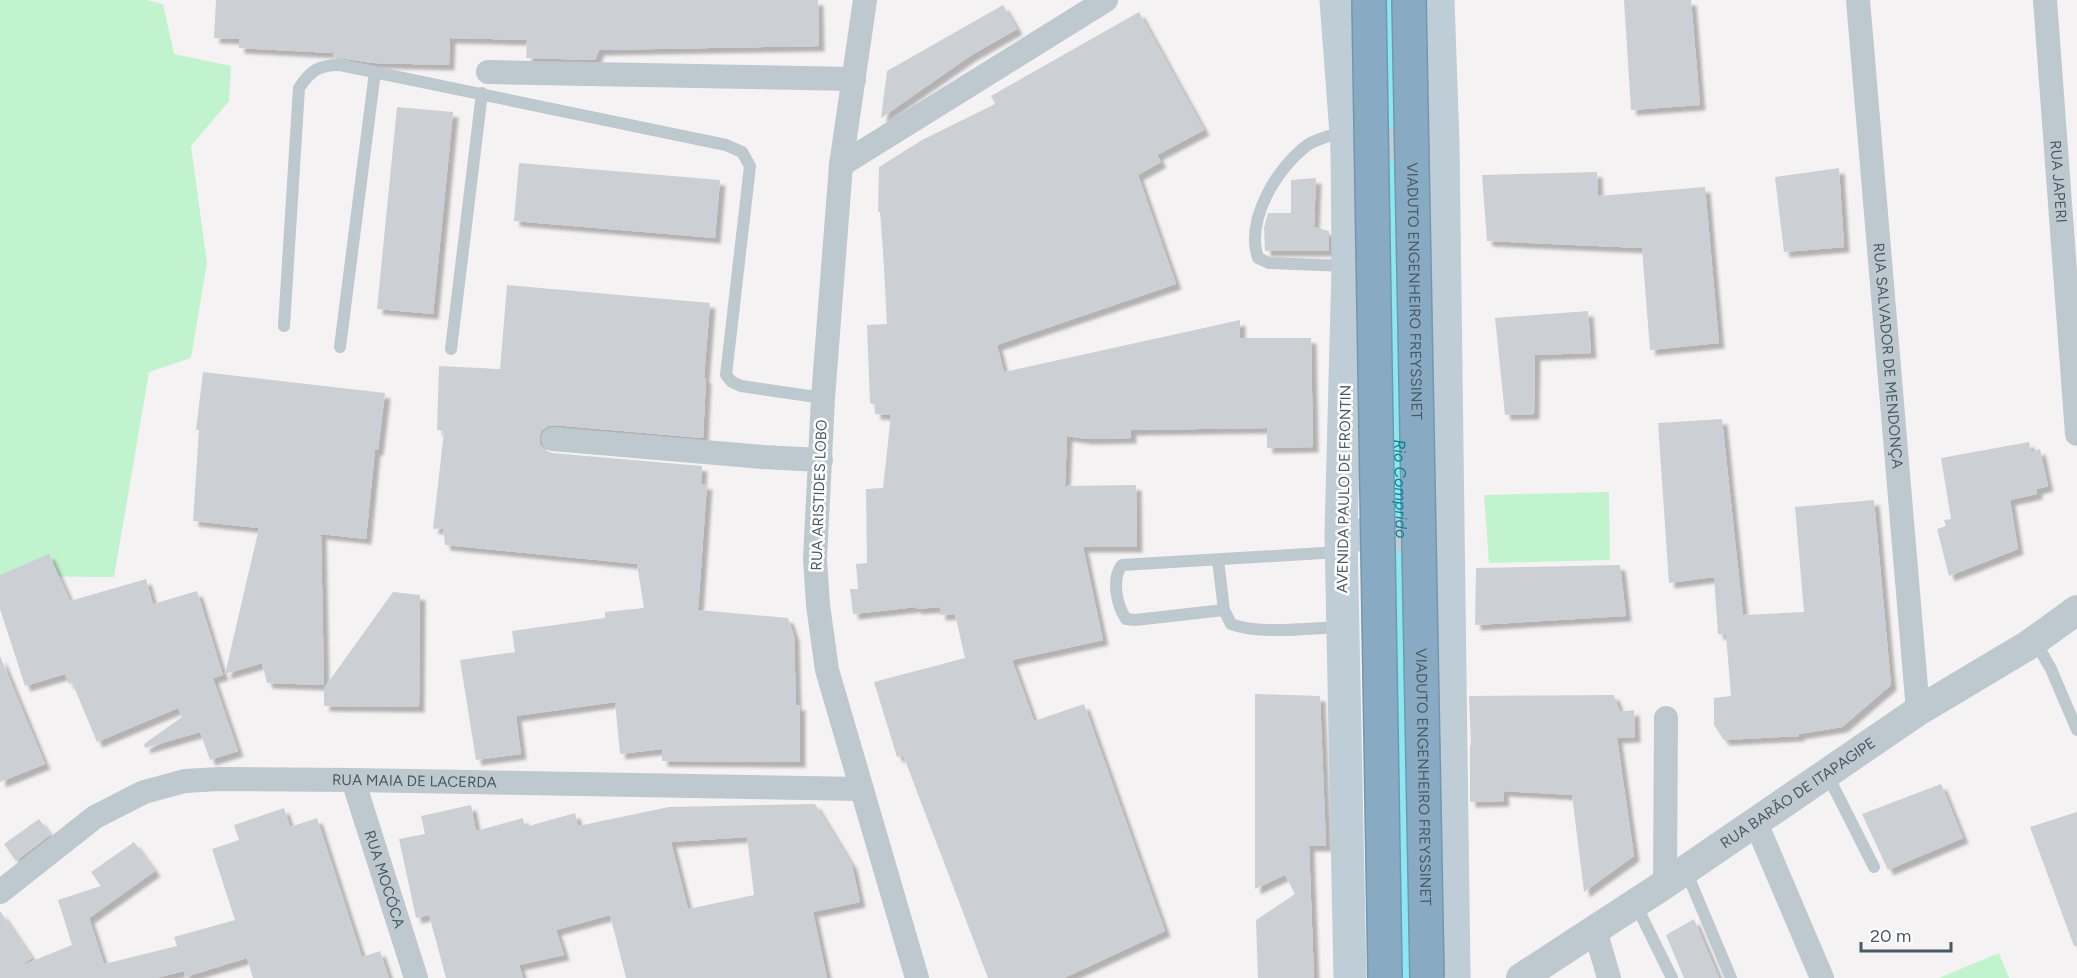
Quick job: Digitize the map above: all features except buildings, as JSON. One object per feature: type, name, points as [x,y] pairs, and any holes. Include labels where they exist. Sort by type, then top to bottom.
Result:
[{"type":"highway","points":[[1369,0],[1385,978]]},
{"type":"highway","name":"VIADUTO ENGENHEIRO FREYSSINET","points":[[1409,0],[1427,978]]},
{"type":"main road","name":"AVENIDA PAULO DE FRONTIN","points":[[1336,0],[1347,139],[1348,266],[1341,544],[1350,978]]},
{"type":"main road","points":[[1438,0],[1443,143],[1454,978]]},
{"type":"main road","points":[[1347,139],[1443,143]]},
{"type":"main road","points":[[1341,544],[1448,534]]},
{"type":"street","name":"RUA ARISTIDES LOBO","points":[[865,0],[841,165],[823,398],[815,559],[818,605],[827,670],[917,978]]},
{"type":"street","points":[[841,165],[1106,0]]},
{"type":"street","name":"RUA SALVADOR DE MENDONÇA","points":[[1858,0],[1918,711]]},
{"type":"street","name":"RUA JAPERI","points":[[2045,0],[2077,434]]},
{"type":"street","points":[[485,83],[854,80]]},
{"type":"street","points":[[553,439],[821,460]]},
{"type":"street","name":"RUA BARÃO DE ITAPAGIPE","points":[[1521,978],[1756,823],[1918,711],[2035,640],[2077,610]]},
{"type":"street","points":[[1666,718],[1675,877]]},
{"type":"street","name":"RUA MAIA DE LACERDA","points":[[0,892],[95,817],[144,792],[185,781],[353,780],[862,789]]},
{"type":"street","name":"RUA MOCÓCA","points":[[353,780],[416,978]]},
{"type":"street","points":[[1756,823],[1822,978]]},
{"type":"street","points":[[1595,930],[1609,978]]},
{"type":"lane","points":[[284,326],[299,88],[308,75],[324,65],[340,64],[375,72],[485,83],[726,145],[742,152],[750,166],[726,375],[732,382],[741,386],[823,398]]},
{"type":"lane","points":[[340,346],[375,72]]},
{"type":"lane","points":[[451,349],[485,83]]},
{"type":"lane","points":[[1347,139],[1312,142],[1300,152],[1278,178],[1262,202],[1257,218],[1256,250],[1258,258],[1269,263],[1348,266]]},
{"type":"lane","points":[[1224,610],[1135,620],[1126,619],[1121,612],[1115,581],[1117,571],[1122,565],[1218,560],[1341,544]]},
{"type":"lane","points":[[1218,560],[1224,610],[1231,624],[1241,628],[1343,627]]},
{"type":"lane","points":[[2035,640],[2051,669],[2077,730]]},
{"type":"lane","points":[[1827,774],[1874,867]]},
{"type":"lane","points":[[1675,877],[1731,978]]},
{"type":"lane","points":[[1635,903],[1672,978]]},
{"type":"green space","points":[[0,0],[146,0],[163,4],[174,54],[231,66],[229,101],[191,146],[207,263],[191,358],[149,372],[114,577],[0,576]]},
{"type":"green space","points":[[1609,492],[1610,560],[1489,563],[1484,495]]},
{"type":"green space","points":[[1999,953],[2009,978],[1939,978]]},
{"type":"waterway","name":"Rio Comprido","points":[[1392,0],[1410,978]]}]
